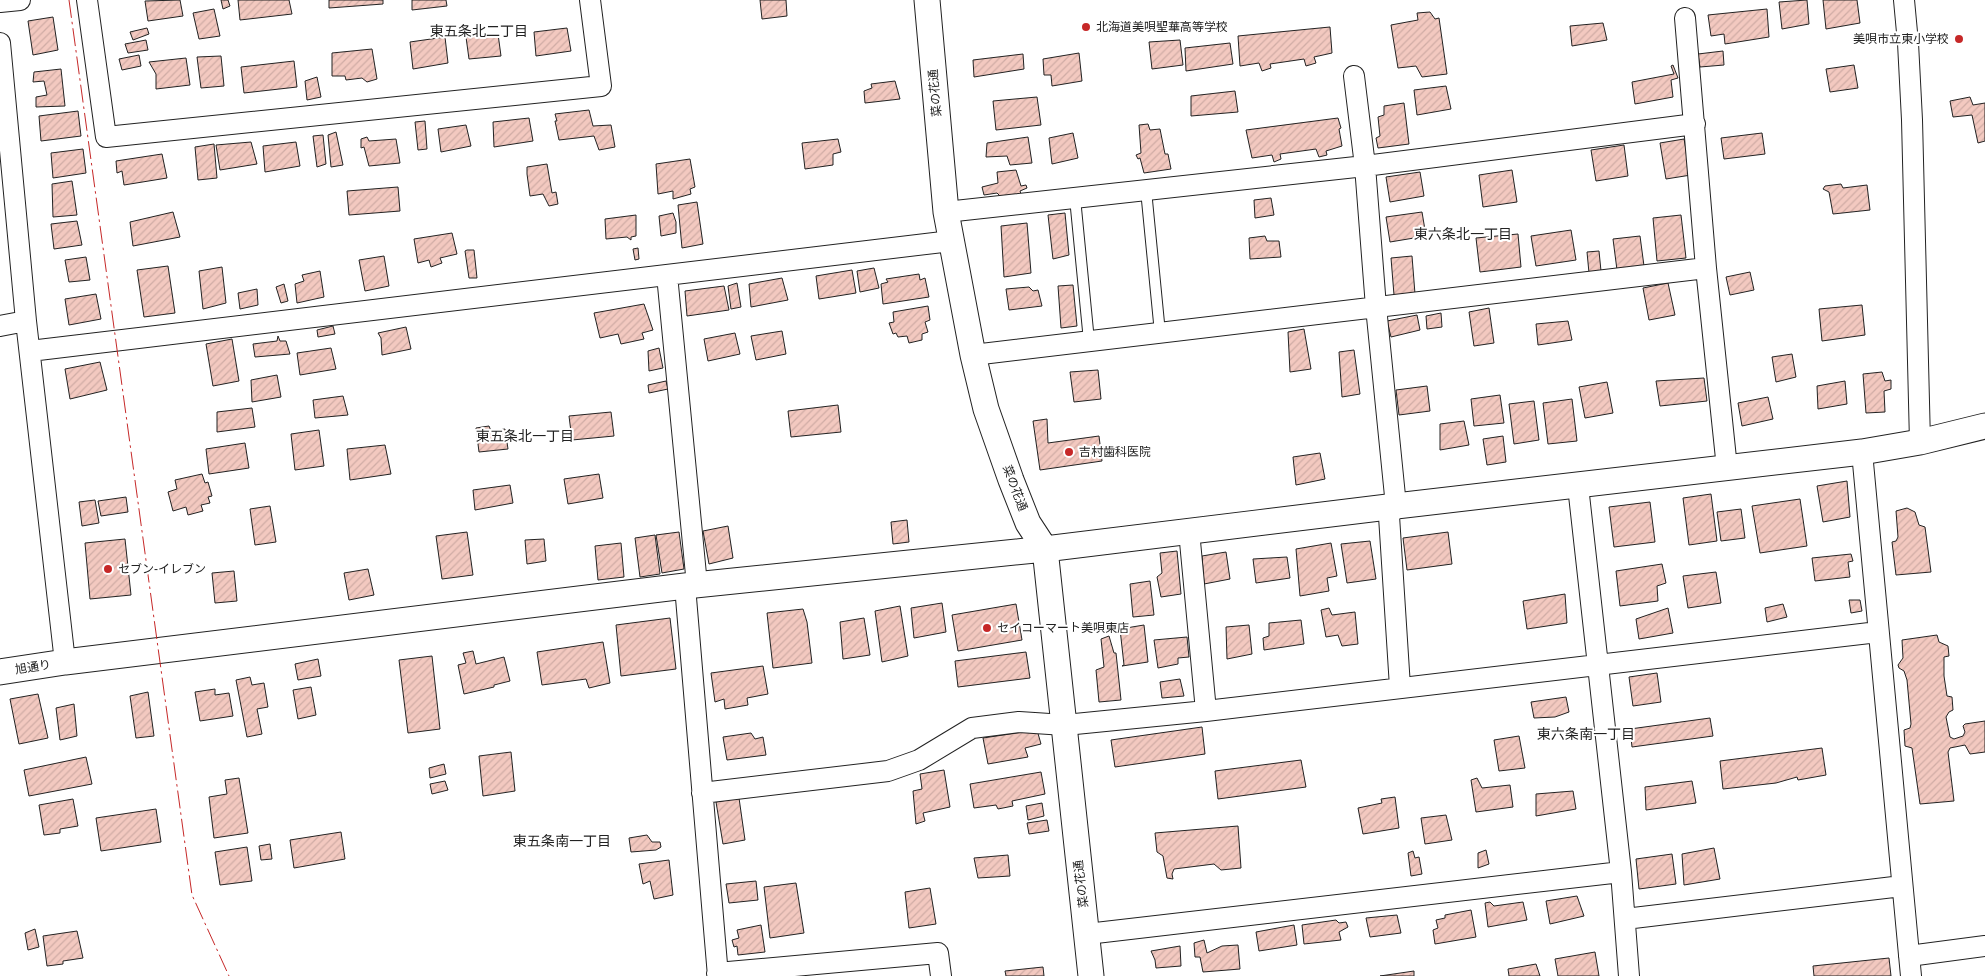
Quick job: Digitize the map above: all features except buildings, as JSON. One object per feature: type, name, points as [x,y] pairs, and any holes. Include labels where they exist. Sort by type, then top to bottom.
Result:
[{"type":"street","points":[[0,2],[20,0]]},
{"type":"street","points":[[87,0],[106,137],[601,86],[590,0]]},
{"type":"street","name":"菜の花通","points":[[927,0],[946,212],[973,355],[986,409],[1011,480],[1028,523],[1045,549],[1091,976]]},
{"type":"street","points":[[1904,0],[1912,120],[1920,442]]},
{"type":"street","points":[[1685,18],[1706,268],[1727,468]]},
{"type":"street","points":[[0,43],[26,322],[65,662]]},
{"type":"street","points":[[1354,76],[1366,166],[1376,307],[1396,506],[1389,516],[1400,687]]},
{"type":"street","points":[[946,212],[1366,166],[1694,124]]},
{"type":"street","points":[[30,350],[951,241]]},
{"type":"street","points":[[973,355],[1706,268]]},
{"type":"street","points":[[667,275],[691,586],[702,793],[718,974],[938,952],[941,976]]},
{"type":"street","points":[[0,326],[26,322]]},
{"type":"street","name":"旭通り","points":[[0,672],[65,662],[691,586],[1045,549],[1862,452],[1920,442],[1985,426]]},
{"type":"street","points":[[1862,452],[1910,966],[1985,946]]},
{"type":"street","points":[[1578,486],[1621,872],[1629,976]]},
{"type":"street","points":[[1188,531],[1206,712]]},
{"type":"street","points":[[702,793],[888,771],[920,760],[972,728],[1018,722],[1065,725],[1206,712],[1400,687],[1878,632]]},
{"type":"street","points":[[1087,934],[1621,872]]},
{"type":"street","points":[[1625,919],[1902,886]]},
{"type":"lane","points":[[1146,190],[1160,333]]},
{"type":"lane","points":[[1076,198],[1089,341]]},
{"type":"power","points":[[69,0],[192,895],[229,976]]},
{"type":"place","name":"北海道美唄聖華高等学校","points":[[1086,27]]},
{"type":"place","name":"美唄市立東小学校","points":[[1959,39]]},
{"type":"place","name":"吉村歯科医院","points":[[1069,452]]},
{"type":"place","name":"セブン-イレブン","points":[[108,569]]},
{"type":"place","name":"セイコーマート美唄東店","points":[[987,628]]},
{"type":"district","name":"東五条北二丁目","points":[[479,31]]},
{"type":"district","name":"東六条北一丁目","points":[[1463,234]]},
{"type":"district","name":"東五条北一丁目","points":[[525,436]]},
{"type":"district","name":"東六条南一丁目","points":[[1586,734]]},
{"type":"district","name":"東五条南一丁目","points":[[562,841]]}]
